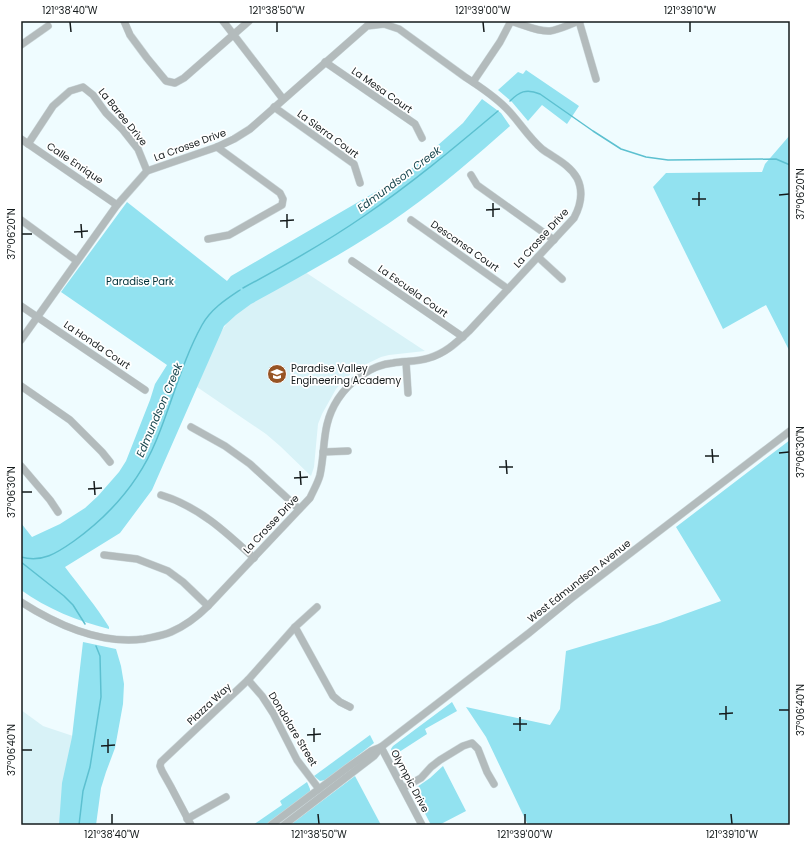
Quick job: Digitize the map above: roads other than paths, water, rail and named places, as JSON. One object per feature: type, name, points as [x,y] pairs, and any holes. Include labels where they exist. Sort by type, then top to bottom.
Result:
[{"type":"street","points":[[124,21],[130,35],[146,58],[166,81],[175,83],[184,78],[249,21]]},
{"type":"street","points":[[223,21],[283,99]]},
{"type":"street","points":[[473,82],[500,42],[510,21],[520,23],[528,27],[551,31],[579,21],[596,79]]},
{"type":"street","name":"La Crosse Drive","points":[[21,340],[117,205],[147,172],[217,147],[234,139],[250,128],[367,26],[384,24],[399,29],[473,82],[506,108],[534,141],[543,149],[567,165],[576,176],[580,185],[580,207],[574,218],[452,347],[440,354],[424,359],[391,363],[371,369],[355,380],[339,398],[331,412],[324,435],[320,477],[310,498],[196,617],[170,633],[158,637],[122,640],[99,637],[73,628],[45,616],[21,602]]},
{"type":"street","points":[[21,45],[48,26]]},
{"type":"street","name":"La Mesa Court","points":[[325,62],[415,124],[422,138]]},
{"type":"street","name":"La Baree Drive","points":[[28,144],[53,106],[70,91],[84,87],[93,95],[106,113],[123,130],[138,149],[147,172]]},
{"type":"street","name":"La Sierra Court","points":[[274,107],[354,164],[360,183]]},
{"type":"street","name":"Calle Enrique","points":[[21,139],[117,205]]},
{"type":"street","points":[[208,239],[228,235],[282,205],[283,199],[280,193],[217,147]]},
{"type":"street","points":[[471,175],[477,185],[554,240]]},
{"type":"street","points":[[21,220],[77,261]]},
{"type":"street","name":"Descansa Court","points":[[411,220],[508,289]]},
{"type":"street","points":[[538,257],[562,279]]},
{"type":"street","name":"La Escuela Court","points":[[352,261],[463,337]]},
{"type":"street","name":"La Honda Court","points":[[21,306],[145,390]]},
{"type":"street","points":[[406,362],[408,393]]},
{"type":"street","points":[[21,386],[70,420],[110,462]]},
{"type":"street","points":[[191,427],[226,446],[250,464],[299,509]]},
{"type":"street","name":"West Edmundson Avenue","points":[[284,825],[374,756],[381,747],[504,653],[579,592],[790,431]]},
{"type":"street","points":[[323,452],[348,451]]},
{"type":"street","points":[[21,466],[50,500],[58,512]]},
{"type":"street","points":[[161,495],[175,499],[204,515],[229,534],[254,558]]},
{"type":"street","points":[[104,555],[137,558],[168,571],[183,582],[208,606]]},
{"type":"street","name":"Piazza Way","points":[[189,822],[162,771],[160,766],[161,762],[248,680],[295,627],[317,607]]},
{"type":"street","points":[[295,627],[333,696],[340,702],[350,707]]},
{"type":"street","name":"Dondolare Street","points":[[248,680],[262,696],[273,713],[297,760],[319,789]]},
{"type":"street","points":[[403,788],[421,778],[440,760],[463,746],[472,743],[478,749],[487,772],[494,784]]},
{"type":"street","name":"West Edmundson Avenue","points":[[271,825],[371,751],[381,747]]},
{"type":"street","name":"Olympic Drive","points":[[381,747],[422,825]]},
{"type":"street","points":[[308,806],[311,800],[320,792],[319,789]]},
{"type":"street","points":[[189,822],[226,797]]},
{"type":"waterway","name":"Edmundson Creek","points":[[510,101],[520,93],[527,91],[540,94],[621,149],[646,157],[668,160],[776,159],[790,165]]},
{"type":"waterway","name":"Edmundson Creek","points":[[243,288],[304,254],[364,216],[449,152],[498,111]]},
{"type":"waterway","name":"Edmundson Creek","points":[[21,557],[29,559],[43,558],[62,549],[100,520],[122,497],[141,470],[156,441],[183,368],[202,325],[214,310],[240,290]]},
{"type":"waterway","points":[[21,562],[64,596],[73,605],[85,624]]},
{"type":"waterway","points":[[79,825],[83,791],[90,767],[101,697],[100,656],[96,646]]},
{"type":"place","name":"Paradise Valley Engineering Academy","points":[[277,374]]},
{"type":"park label","name":"Paradise Park","points":[[140,281]]}]
